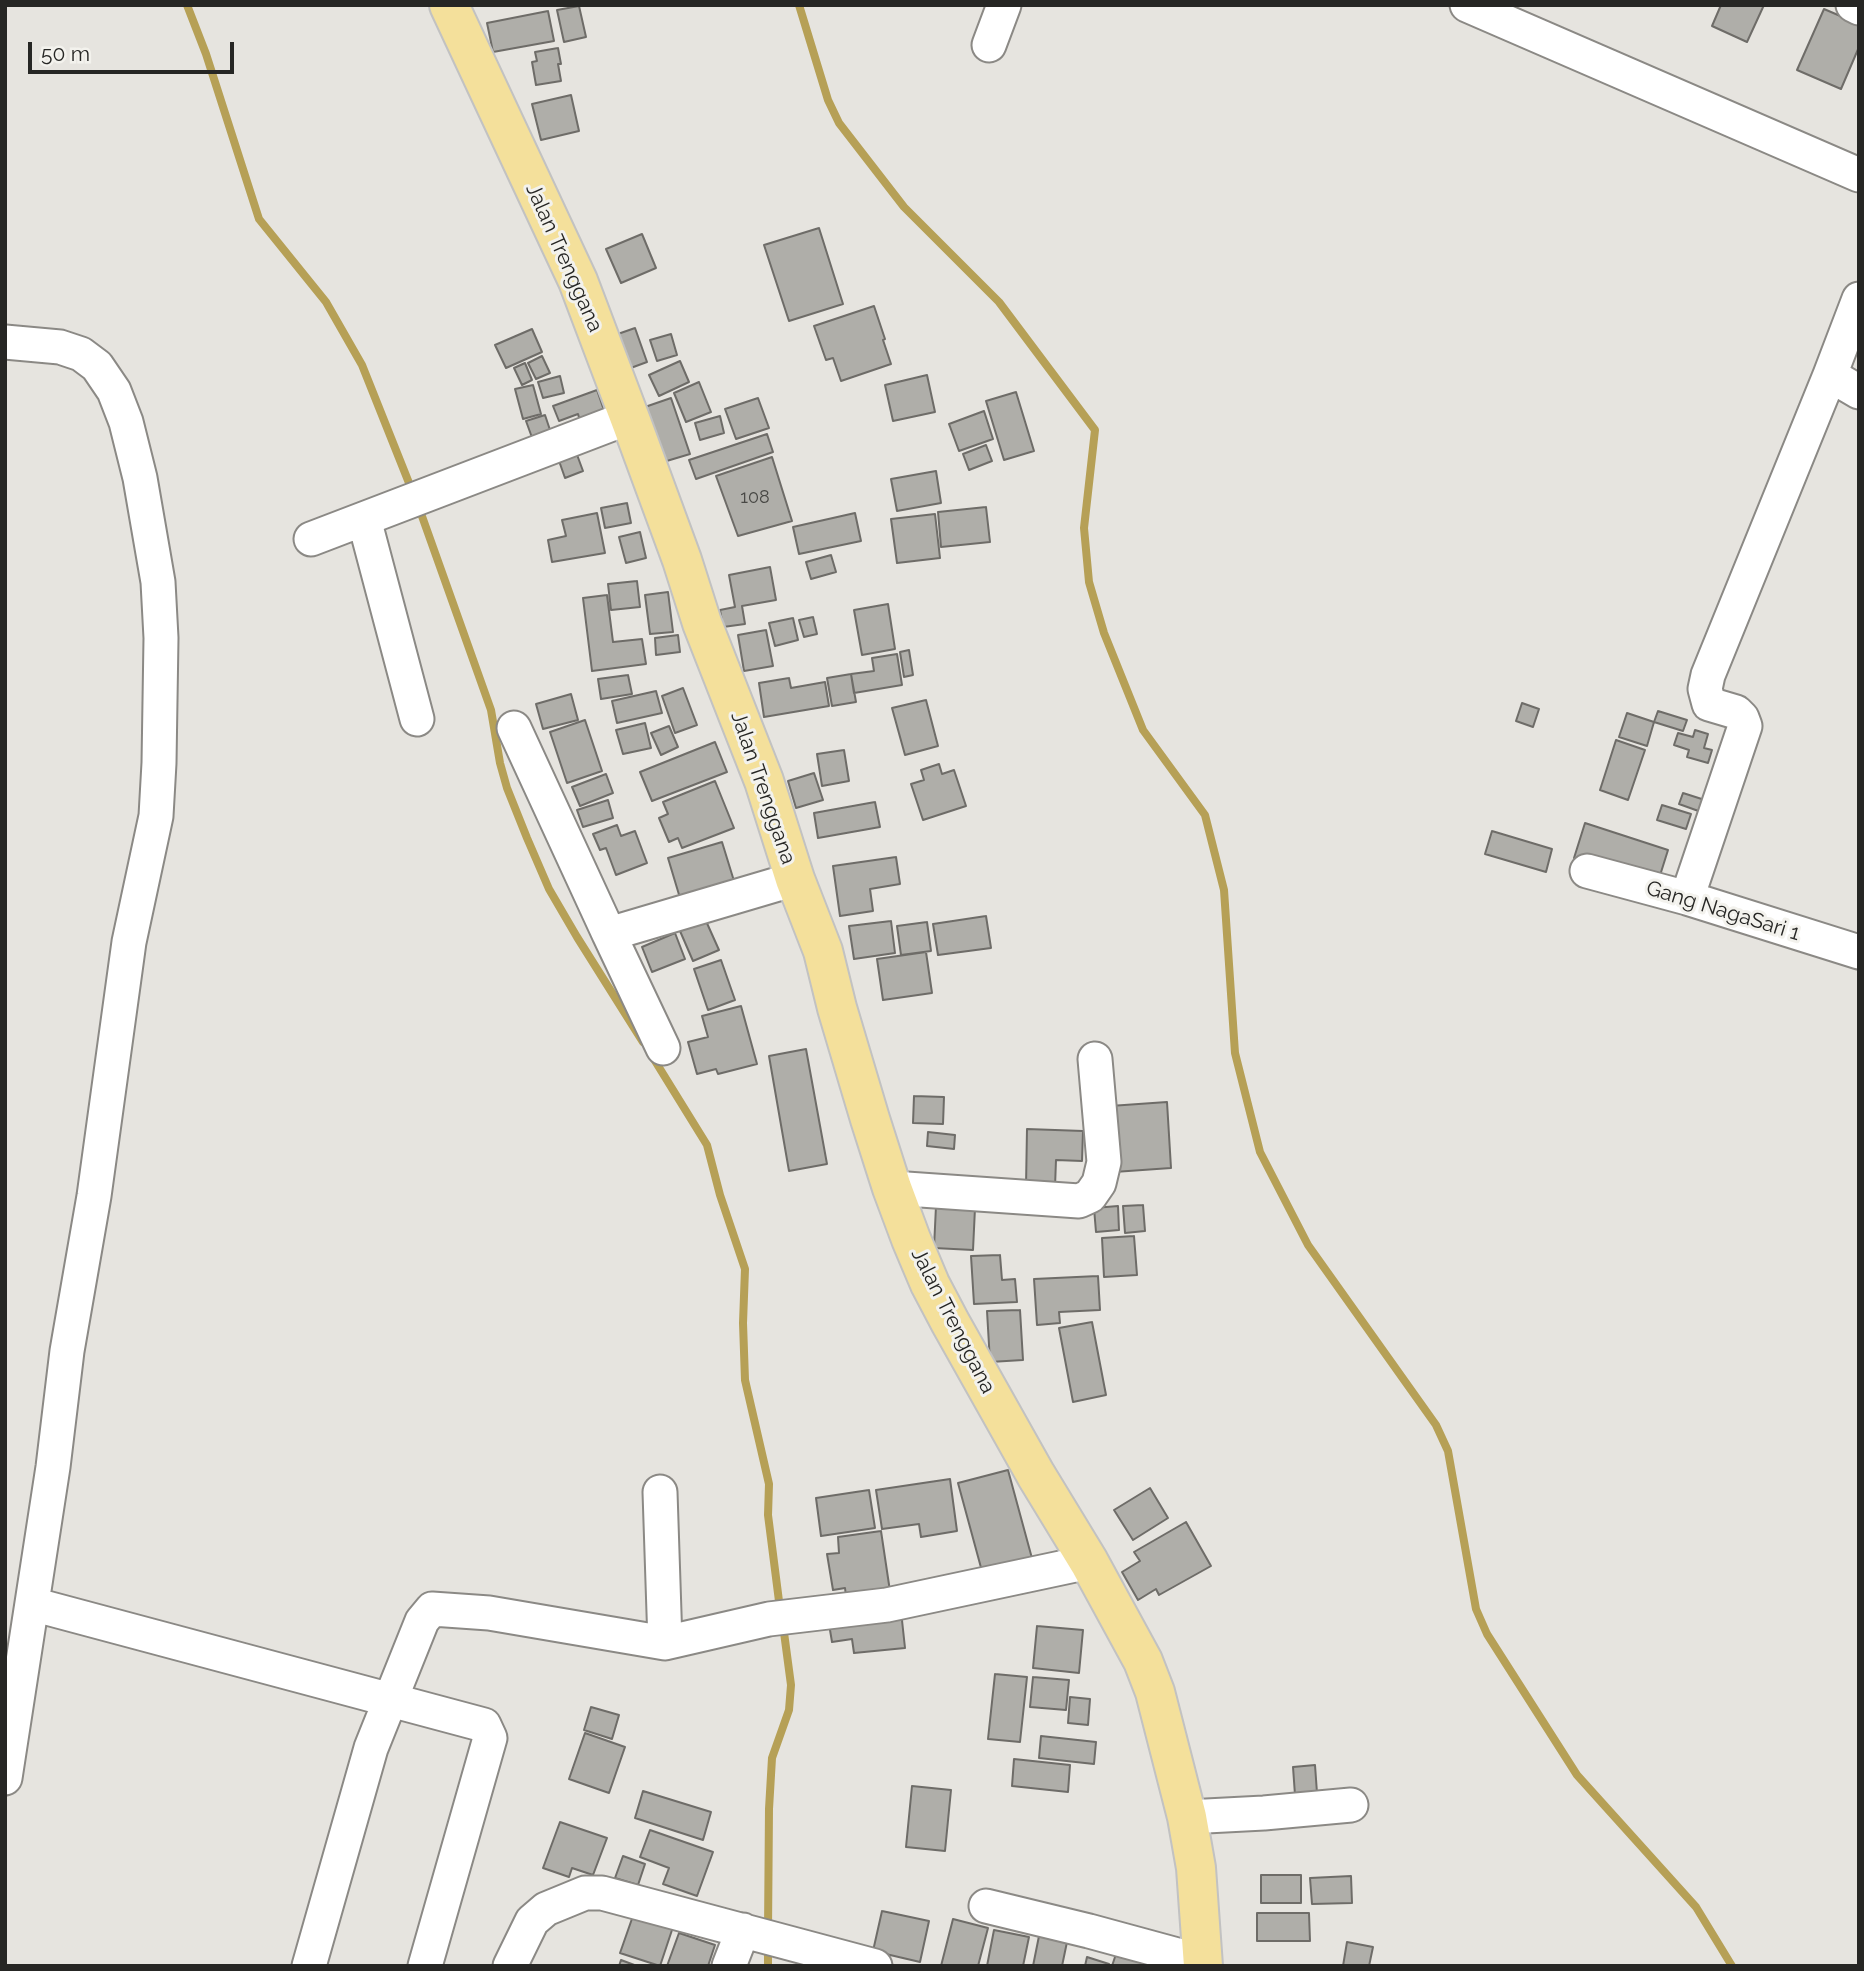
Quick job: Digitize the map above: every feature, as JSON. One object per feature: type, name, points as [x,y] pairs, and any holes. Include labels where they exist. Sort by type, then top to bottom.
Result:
[{"type":"main road","name":"Jalan Trenggana","points":[[449,5],[564,251],[630,417],[702,623],[764,781],[795,879],[822,951],[892,1188],[930,1284],[1036,1475],[1089,1562],[1143,1661],[1155,1692],[1187,1817],[1196,1868],[1203,1964]]},
{"type":"street","points":[[989,45],[1004,5]]},
{"type":"street","points":[[1467,5],[1859,175]]},
{"type":"street","points":[[1853,5],[1859,8]]},
{"type":"street","points":[[1687,898],[1745,726],[1736,712],[1709,704],[1705,689],[1708,675],[1859,299]]},
{"type":"street","points":[[5,342],[60,347],[82,354],[97,366],[114,391],[126,422],[140,478],[158,582],[161,638],[156,816],[129,942],[94,1196],[67,1352],[53,1467],[5,1778]]},
{"type":"street","points":[[1824,388],[1859,392]]},
{"type":"street","points":[[311,539],[630,417]]},
{"type":"street","points":[[363,519],[417,719]]},
{"type":"street","points":[[514,728],[663,1048]]},
{"type":"street","name":"Gang NagaSari 1","points":[[1587,871],[1687,898],[1859,952]]},
{"type":"street","points":[[609,933],[795,879]]},
{"type":"street","points":[[892,1188],[1079,1200],[1090,1195],[1099,1183],[1104,1162],[1096,1059]]},
{"type":"street","points":[[660,1492],[665,1643]]},
{"type":"street","points":[[309,1966],[371,1748],[422,1621],[432,1609],[488,1613],[665,1643],[769,1619],[887,1605],[1089,1562]]},
{"type":"street","points":[[32,1604],[484,1725],[490,1738],[425,1966]]},
{"type":"street","points":[[1187,1817],[1351,1805]]},
{"type":"street","points":[[510,1966],[532,1921],[547,1909],[585,1893],[602,1893],[875,1966]]},
{"type":"street","points":[[986,1906],[1089,1931],[1203,1964]]},
{"type":"street","points":[[729,1966],[743,1930]]},
{"type":"building","points":[[1721,5],[1764,5],[1747,42],[1712,26]]},
{"type":"building","points":[[579,6],[586,37],[564,42],[557,10]]},
{"type":"building","points":[[1824,9],[1859,24],[1859,47],[1841,89],[1797,70]]},
{"type":"building","points":[[548,11],[554,41],[493,52],[487,23]]},
{"type":"building","points":[[558,48],[561,81],[536,85],[532,62],[537,61],[535,52]]},
{"type":"building","points":[[571,95],[579,131],[541,140],[532,104]]},
{"type":"building","points":[[819,228],[843,304],[789,321],[764,245]]},
{"type":"building","points":[[642,234],[656,268],[621,283],[606,249]]},
{"type":"building","points":[[874,306],[891,364],[841,381],[833,358],[826,360],[814,326]]},
{"type":"building","points":[[635,328],[647,362],[628,369],[615,335]]},
{"type":"building","points":[[532,329],[542,352],[506,368],[495,345]]},
{"type":"building","points":[[671,334],[677,355],[657,361],[650,340]]},
{"type":"building","points":[[542,356],[550,373],[536,379],[528,363]]},
{"type":"building","points":[[680,361],[689,382],[659,396],[649,375]]},
{"type":"building","points":[[525,363],[532,380],[522,385],[514,368]]},
{"type":"building","points":[[927,375],[935,412],[893,421],[885,385]]},
{"type":"building","points":[[560,376],[564,393],[543,398],[538,382]]},
{"type":"building","points":[[699,382],[711,412],[686,422],[674,393]]},
{"type":"building","points":[[533,385],[541,414],[523,419],[515,389]]},
{"type":"building","points":[[597,390],[607,419],[582,428],[578,414],[559,421],[553,406]]},
{"type":"building","points":[[1016,392],[1034,451],[1004,460],[986,401]]},
{"type":"building","points":[[671,398],[690,454],[660,463],[642,408]]},
{"type":"building","points":[[758,398],[769,428],[736,439],[725,409]]},
{"type":"building","points":[[984,411],[993,439],[959,451],[949,424]]},
{"type":"building","points":[[545,415],[552,436],[534,443],[526,421]]},
{"type":"building","points":[[720,416],[724,433],[700,440],[695,423]]},
{"type":"building","points":[[767,434],[773,452],[696,479],[689,460]]},
{"type":"building","points":[[986,445],[992,461],[969,470],[963,454]]},
{"type":"building","points":[[576,452],[583,471],[565,478],[558,458]]},
{"type":"building","points":[[772,457],[792,521],[738,536],[716,476]]},
{"type":"building","points":[[936,471],[941,503],[897,511],[891,479]]},
{"type":"building","points":[[627,503],[631,523],[605,528],[601,508]]},
{"type":"building","points":[[986,507],[990,542],[941,547],[938,512]]},
{"type":"building","points":[[597,513],[605,553],[552,562],[548,540],[566,536],[562,520]]},
{"type":"building","points":[[855,513],[861,541],[799,554],[793,527]]},
{"type":"building","points":[[935,514],[940,558],[897,563],[891,519]]},
{"type":"building","points":[[640,532],[646,558],[626,563],[619,537]]},
{"type":"building","points":[[831,555],[836,572],[811,579],[806,562]]},
{"type":"building","points":[[770,567],[776,600],[742,606],[745,624],[723,627],[720,610],[735,607],[729,575]]},
{"type":"building","points":[[637,581],[640,607],[611,610],[608,584]]},
{"type":"building","points":[[668,592],[673,632],[650,634],[645,595]]},
{"type":"building","points":[[607,595],[613,642],[642,639],[646,664],[592,671],[583,598]]},
{"type":"building","points":[[888,604],[895,649],[862,655],[854,610]]},
{"type":"building","points":[[813,617],[817,634],[804,637],[799,620]]},
{"type":"building","points":[[793,618],[798,640],[775,646],[769,623]]},
{"type":"building","points":[[766,630],[773,666],[744,671],[738,635]]},
{"type":"building","points":[[678,635],[680,652],[656,655],[655,638]]},
{"type":"building","points":[[909,650],[913,675],[904,677],[900,652]]},
{"type":"building","points":[[897,654],[902,685],[854,693],[851,674],[874,671],[872,658]]},
{"type":"building","points":[[851,674],[856,702],[832,706],[827,678]]},
{"type":"building","points":[[628,675],[632,694],[601,699],[598,679]]},
{"type":"building","points":[[789,678],[791,688],[825,682],[829,706],[764,717],[759,683]]},
{"type":"building","points":[[683,688],[697,725],[675,733],[662,696]]},
{"type":"building","points":[[656,691],[662,713],[617,723],[612,701]]},
{"type":"building","points":[[571,694],[578,720],[543,729],[536,704]]},
{"type":"building","points":[[926,700],[938,746],[905,755],[892,708]]},
{"type":"building","points":[[1522,703],[1539,709],[1533,727],[1516,721]]},
{"type":"building","points":[[1658,711],[1687,720],[1683,731],[1654,722]]},
{"type":"building","points":[[1627,713],[1654,722],[1647,746],[1619,737]]},
{"type":"building","points":[[585,720],[602,771],[567,783],[550,732]]},
{"type":"building","points":[[645,723],[651,748],[623,754],[616,730]]},
{"type":"building","points":[[669,726],[678,747],[661,755],[651,733]]},
{"type":"building","points":[[1695,730],[1708,734],[1704,748],[1712,750],[1708,763],[1687,757],[1689,750],[1674,745],[1678,733],[1693,737]]},
{"type":"building","points":[[1616,740],[1645,750],[1628,800],[1600,790]]},
{"type":"building","points":[[715,742],[727,772],[652,801],[640,772]]},
{"type":"building","points":[[844,750],[849,781],[822,786],[817,754]]},
{"type":"building","points":[[939,764],[942,774],[954,770],[966,806],[923,820],[911,784],[924,780],[921,770]]},
{"type":"building","points":[[814,773],[823,800],[796,808],[788,781]]},
{"type":"building","points":[[606,774],[613,793],[580,806],[572,787]]},
{"type":"building","points":[[715,781],[734,828],[682,848],[678,838],[669,842],[659,818],[668,814],[663,802]]},
{"type":"building","points":[[1683,793],[1708,801],[1704,813],[1679,804]]},
{"type":"building","points":[[608,800],[613,818],[583,827],[577,810]]},
{"type":"building","points":[[875,802],[880,827],[818,838],[814,813]]},
{"type":"building","points":[[1662,805],[1691,814],[1686,829],[1657,820]]},
{"type":"building","points":[[1585,823],[1668,850],[1657,885],[1574,858]]},
{"type":"building","points":[[617,825],[621,836],[635,831],[647,863],[616,875],[606,848],[600,850],[593,834]]},
{"type":"building","points":[[1492,831],[1552,849],[1546,872],[1485,854]]},
{"type":"building","points":[[722,842],[734,881],[680,898],[668,858]]},
{"type":"building","points":[[896,857],[900,884],[870,889],[873,911],[840,916],[833,866]]},
{"type":"building","points":[[986,916],[991,948],[938,955],[933,924]]},
{"type":"building","points":[[706,921],[719,950],[693,961],[680,931]]},
{"type":"building","points":[[891,921],[895,953],[854,959],[849,926]]},
{"type":"building","points":[[927,922],[931,951],[901,955],[897,926]]},
{"type":"building","points":[[675,933],[685,959],[652,972],[642,947]]},
{"type":"building","points":[[926,952],[932,993],[883,1000],[877,959]]},
{"type":"building","points":[[721,960],[735,1000],[708,1010],[694,969]]},
{"type":"building","points":[[741,1006],[757,1064],[718,1074],[716,1069],[697,1074],[688,1042],[708,1037],[702,1016]]},
{"type":"building","points":[[806,1049],[827,1164],[789,1171],[769,1056]]},
{"type":"building","points":[[914,1096],[944,1097],[943,1124],[913,1123]]},
{"type":"building","points":[[1167,1102],[1171,1168],[1114,1172],[1110,1106]]},
{"type":"building","points":[[1027,1129],[1083,1131],[1082,1161],[1056,1160],[1055,1187],[1026,1186]]},
{"type":"building","points":[[928,1132],[955,1135],[954,1149],[927,1146]]},
{"type":"building","points":[[1143,1205],[1145,1231],[1125,1233],[1123,1206]]},
{"type":"building","points":[[936,1206],[975,1208],[973,1250],[934,1248]]},
{"type":"building","points":[[1118,1206],[1119,1230],[1096,1232],[1094,1208]]},
{"type":"building","points":[[1134,1236],[1137,1275],[1104,1277],[1102,1238]]},
{"type":"building","points":[[1000,1255],[1002,1280],[1015,1279],[1017,1302],[974,1304],[971,1256]]},
{"type":"building","points":[[1098,1276],[1100,1310],[1059,1312],[1060,1323],[1037,1325],[1034,1279]]},
{"type":"building","points":[[1020,1310],[1023,1360],[990,1362],[987,1311]]},
{"type":"building","points":[[1092,1322],[1106,1395],[1073,1402],[1059,1328]]},
{"type":"building","points":[[1008,1470],[1033,1562],[983,1575],[958,1483]]},
{"type":"building","points":[[950,1479],[957,1531],[921,1537],[919,1524],[882,1529],[876,1490]]},
{"type":"building","points":[[1150,1488],[1168,1518],[1133,1540],[1114,1510]]},
{"type":"building","points":[[869,1490],[875,1528],[821,1536],[816,1498]]},
{"type":"building","points":[[1186,1522],[1211,1566],[1159,1595],[1156,1589],[1138,1600],[1122,1572],[1140,1561],[1134,1552]]},
{"type":"building","points":[[881,1531],[891,1598],[847,1604],[845,1588],[833,1590],[827,1554],[839,1553],[838,1537]]},
{"type":"building","points":[[901,1611],[905,1648],[854,1653],[852,1639],[832,1642],[829,1624]]},
{"type":"building","points":[[1037,1626],[1083,1630],[1079,1673],[1033,1668]]},
{"type":"building","points":[[995,1674],[1027,1677],[1020,1742],[988,1739]]},
{"type":"building","points":[[1033,1677],[1069,1680],[1066,1710],[1030,1707]]},
{"type":"building","points":[[1070,1697],[1090,1699],[1088,1725],[1068,1723]]},
{"type":"building","points":[[591,1707],[619,1715],[612,1739],[584,1730]]},
{"type":"building","points":[[585,1733],[625,1747],[609,1793],[569,1779]]},
{"type":"building","points":[[1041,1736],[1096,1742],[1094,1764],[1039,1758]]},
{"type":"building","points":[[1014,1759],[1070,1765],[1068,1792],[1012,1786]]},
{"type":"building","points":[[1315,1765],[1317,1793],[1295,1795],[1293,1767]]},
{"type":"building","points":[[912,1786],[951,1790],[945,1851],[906,1847]]},
{"type":"building","points":[[643,1791],[711,1812],[703,1840],[635,1818]]},
{"type":"building","points":[[560,1822],[607,1838],[593,1875],[572,1868],[569,1877],[543,1868]]},
{"type":"building","points":[[650,1830],[713,1852],[697,1896],[663,1884],[669,1868],[640,1857]]},
{"type":"building","points":[[623,1856],[645,1864],[638,1885],[615,1878]]},
{"type":"building","points":[[1261,1875],[1301,1875],[1301,1903],[1261,1903]]},
{"type":"building","points":[[1351,1876],[1352,1903],[1312,1904],[1310,1878]]},
{"type":"building","points":[[882,1911],[929,1921],[920,1962],[873,1951]]},
{"type":"building","points":[[634,1913],[673,1927],[660,1966],[620,1953]]},
{"type":"building","points":[[1257,1913],[1309,1913],[1310,1941],[1257,1941]]},
{"type":"building","points":[[953,1919],[988,1928],[978,1966],[941,1966]]},
{"type":"building","points":[[994,1930],[1029,1937],[1023,1966],[987,1966]]},
{"type":"building","points":[[679,1933],[715,1945],[708,1966],[667,1966]]},
{"type":"building","points":[[1039,1936],[1067,1942],[1062,1966],[1033,1966]]},
{"type":"building","points":[[1347,1942],[1373,1947],[1369,1966],[1343,1966]]},
{"type":"building","points":[[1117,1951],[1145,1959],[1143,1966],[1112,1966]]},
{"type":"building","points":[[1087,1957],[1109,1964],[1109,1966],[1085,1966]]},
{"type":"building","points":[[621,1960],[637,1966],[619,1966]]},
{"type":"waterway","points":[[187,5],[206,54],[259,219],[326,302],[362,365],[413,493]]},
{"type":"waterway","points":[[799,5],[828,100],[839,123],[904,207],[999,302],[1095,430],[1084,528],[1089,582],[1104,633],[1143,730],[1205,815],[1224,890],[1235,1053],[1260,1152],[1308,1245],[1436,1425],[1448,1451],[1476,1609],[1487,1634],[1577,1775],[1696,1907],[1732,1966]]},
{"type":"waterway","points":[[418,505],[491,710],[507,788],[527,838],[549,889],[643,1042]]},
{"type":"waterway","points":[[652,1056],[707,1145],[720,1195],[745,1269],[745,1380],[769,1484],[768,1515],[780,1609]]},
{"type":"waterway","points":[[768,1931],[772,1758],[789,1710],[791,1685],[783,1625]]},
{"type":"waterway","points":[[768,1944],[768,1966]]}]
